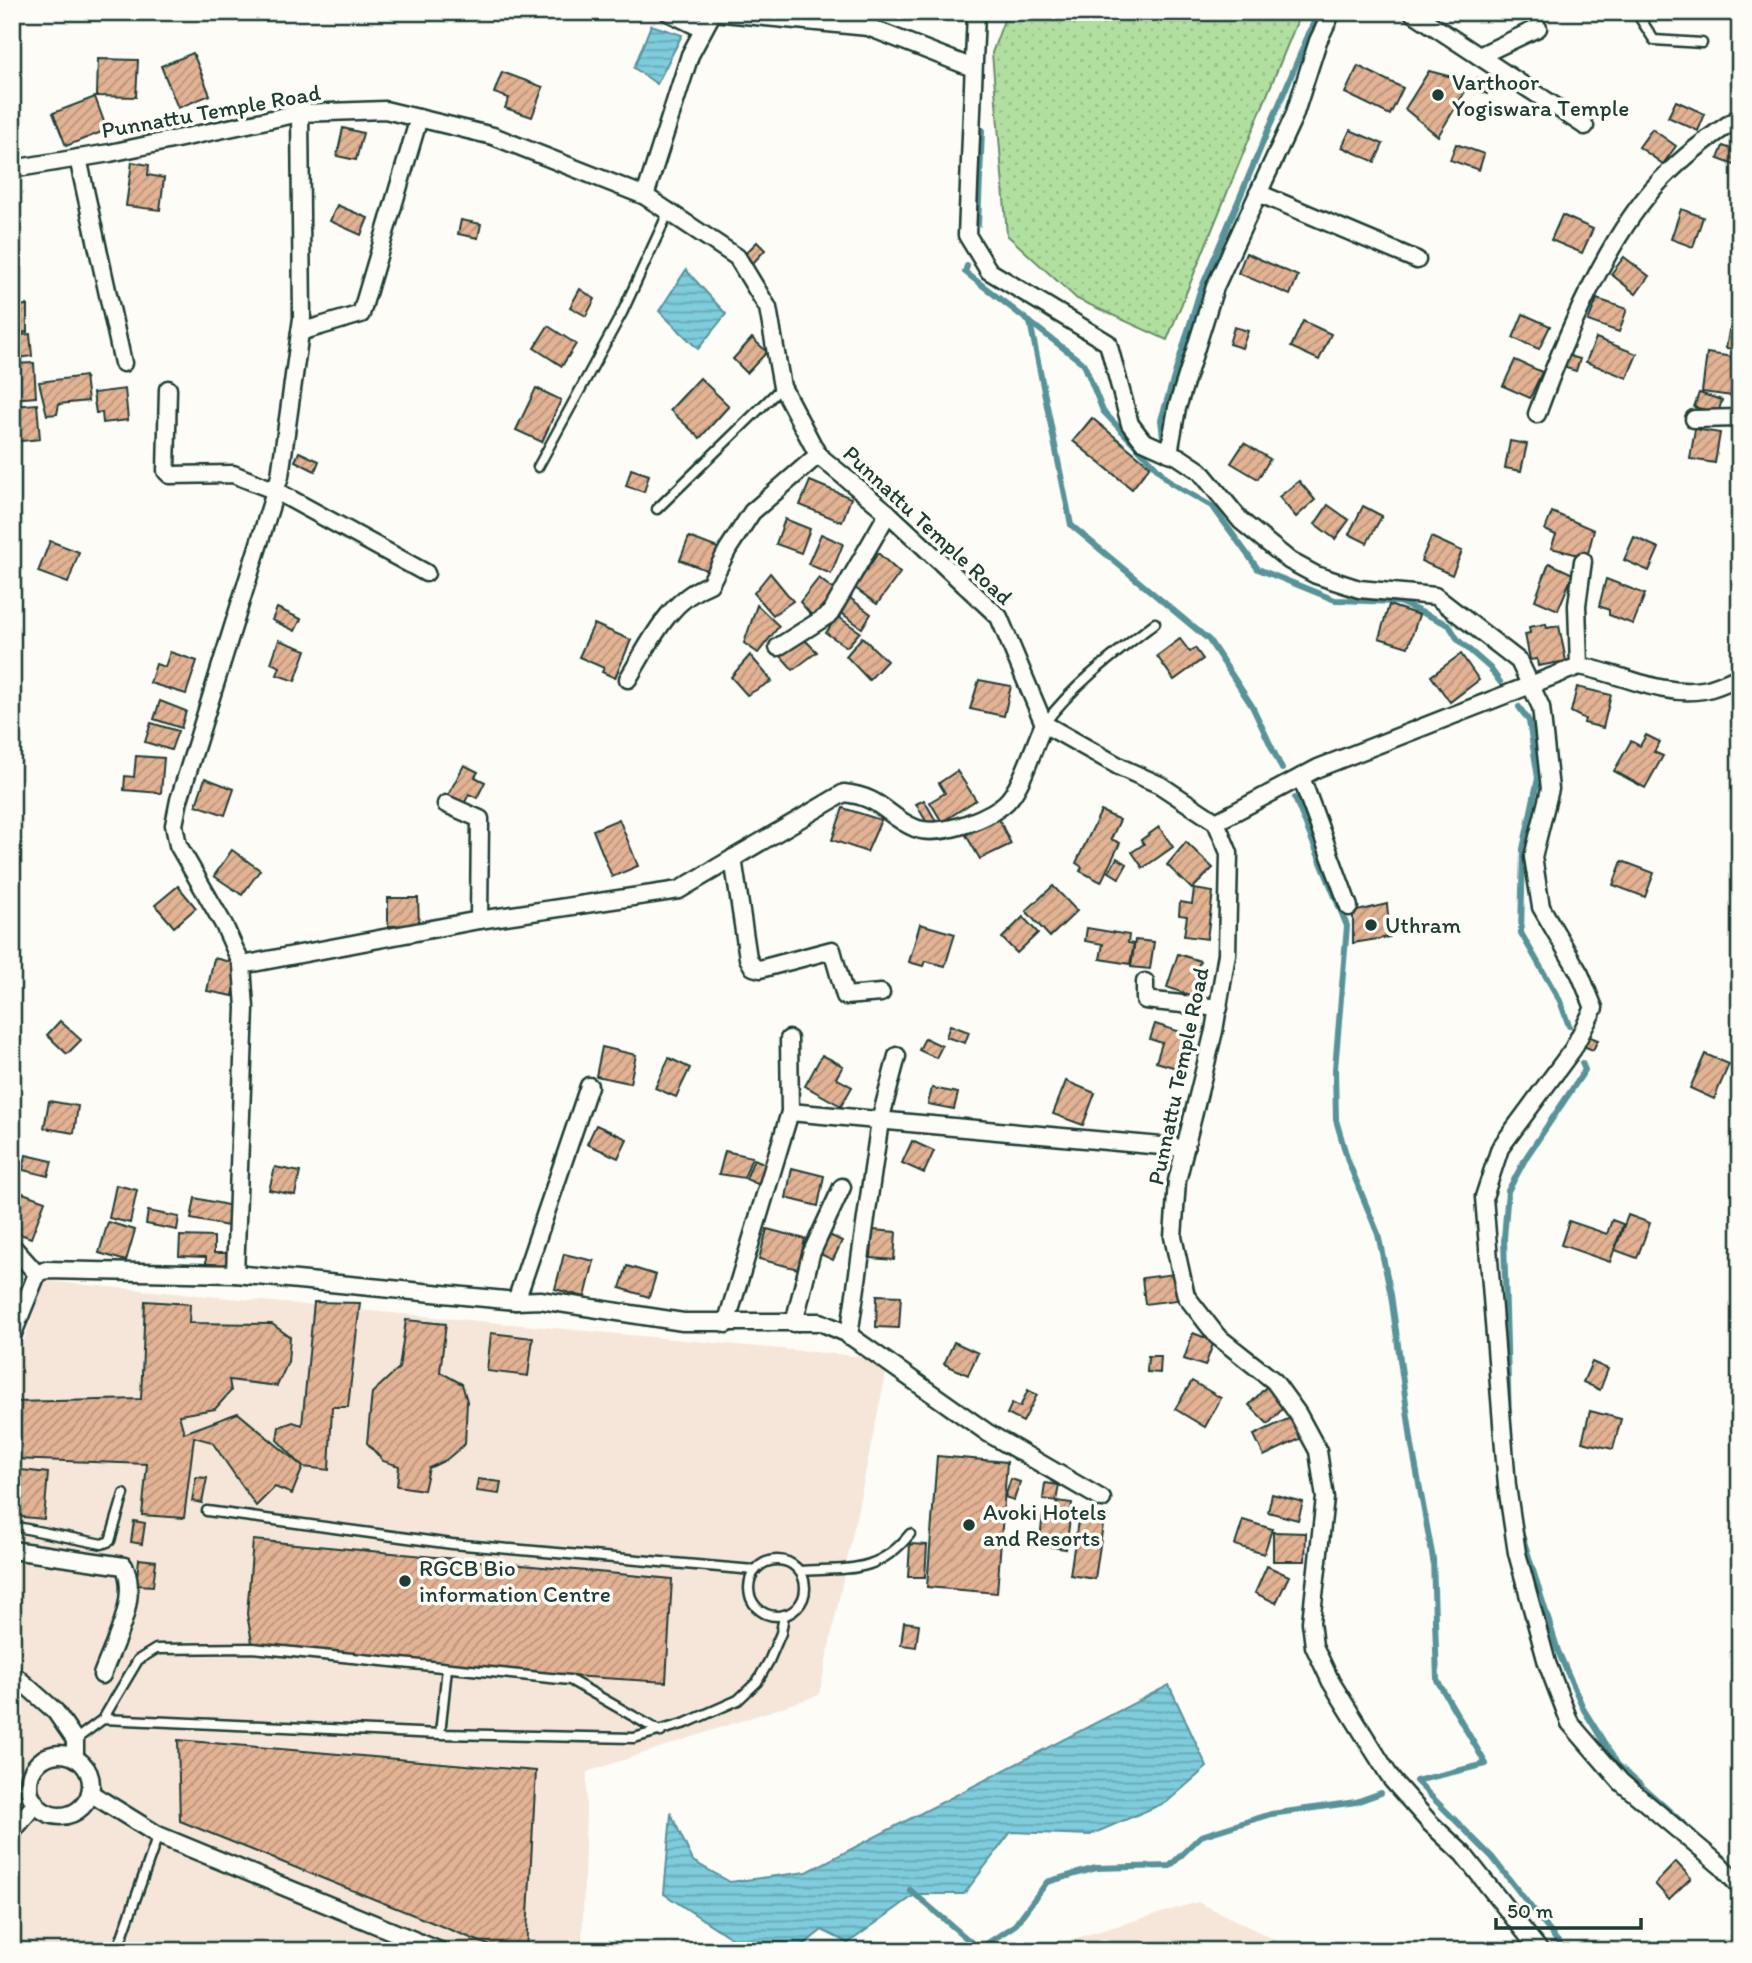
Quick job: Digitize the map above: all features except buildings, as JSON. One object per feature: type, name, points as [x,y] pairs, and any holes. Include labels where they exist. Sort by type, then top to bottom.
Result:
[{"type":"street","points":[[668,12],[703,29]]},
{"type":"street","points":[[645,196],[690,55],[713,12],[868,27],[973,68]]},
{"type":"street","points":[[976,12],[967,235],[989,271],[1108,343],[1130,424],[1143,441],[1200,471],[1241,521],[1290,561],[1316,575],[1359,589],[1435,596],[1519,661],[1541,707],[1550,789],[1533,857],[1541,907],[1580,974],[1594,1008],[1573,1049],[1500,1148],[1484,1197],[1507,1486],[1517,1553],[1547,1663],[1570,1723],[1620,1782],[1721,1866],[1740,1887]]},
{"type":"street","points":[[1169,453],[1177,408],[1214,287],[1293,116],[1318,41],[1332,12]]},
{"type":"street","points":[[1412,12],[1585,126]]},
{"type":"street","points":[[1479,56],[1538,28]]},
{"type":"street","name":"Punnattu Temple Road","points":[[12,169],[300,113],[385,110],[493,136],[645,196],[737,257],[768,308],[782,387],[818,455],[888,513],[999,617],[1044,724]]},
{"type":"street","points":[[235,1273],[245,1008],[242,965],[224,925],[178,845],[174,825],[179,800],[276,491],[291,407],[300,332],[300,113]]},
{"type":"street","points":[[1537,414],[1577,319],[1615,245],[1644,202],[1661,180],[1740,117]]},
{"type":"street","points":[[300,332],[361,314],[419,118]]},
{"type":"street","points":[[78,158],[123,363]]},
{"type":"street","points":[[1258,193],[1417,260]]},
{"type":"street","points":[[168,389],[166,471],[170,475],[233,474],[276,491],[426,573]]},
{"type":"street","points":[[1694,419],[1740,418]]},
{"type":"street","points":[[628,679],[678,604],[696,590],[710,584],[727,549],[751,512],[818,455]]},
{"type":"street","points":[[778,647],[830,614],[888,513]]},
{"type":"street","points":[[1579,666],[1577,605],[1583,561]]},
{"type":"street","points":[[242,965],[480,920],[679,890],[844,793],[865,795],[916,829],[944,831],[983,817],[1010,799],[1044,724],[1122,768],[1160,785],[1216,822],[1301,777],[1579,666],[1611,671],[1677,691],[1705,690],[1740,677]]},
{"type":"street","points":[[1301,777],[1349,907]]},
{"type":"street","points":[[446,804],[480,820],[480,920]]},
{"type":"street","name":"Punnattu Temple Road","points":[[1216,822],[1228,853],[1227,954],[1219,1008],[1177,1181],[1173,1237],[1186,1296],[1217,1336],[1274,1381],[1298,1413],[1318,1451],[1325,1498],[1311,1622],[1314,1646],[1331,1682],[1392,1780],[1430,1823],[1463,1854],[1540,1951]]},
{"type":"street","points":[[733,858],[748,958],[753,967],[760,969],[832,950],[845,996],[881,993]]},
{"type":"street","points":[[1145,982],[1144,1000],[1219,1008]]},
{"type":"street","points":[[726,1324],[790,1112],[789,1039]]},
{"type":"street","points":[[849,1336],[880,1121],[897,1056]]},
{"type":"street","points":[[516,1301],[589,1086]]},
{"type":"street","points":[[790,1112],[1183,1148]]},
{"type":"street","points":[[794,1324],[811,1254],[842,1187]]},
{"type":"street","points":[[12,1246],[37,1274]]},
{"type":"street","points":[[12,1336],[37,1274],[46,1270],[235,1273],[516,1301],[540,1300],[683,1322],[820,1322],[849,1336],[988,1433],[1102,1499]]},
{"type":"street","points":[[12,1550],[124,1566],[128,1575],[130,1596],[102,1675]]},
{"type":"street","points":[[12,1673],[55,1711],[75,1740],[75,1757]]},
{"type":"street","points":[[55,1754],[75,1757],[89,1773],[90,1793],[86,1802],[71,1814],[51,1814],[36,1803],[29,1784],[37,1765],[55,1754]]},
{"type":"street","points":[[90,1793],[158,1835],[440,1951]]},
{"type":"street","points":[[12,1832],[36,1803]]},
{"type":"lane","points":[[1636,12],[1654,40],[1702,43]]},
{"type":"lane","points":[[538,467],[622,313],[669,211]]},
{"type":"lane","points":[[657,509],[782,387]]},
{"type":"lane","points":[[1044,724],[1062,700],[1103,663],[1155,623]]},
{"type":"lane","points":[[12,1526],[102,1544],[110,1541],[124,1494]]},
{"type":"lane","points":[[207,1511],[452,1544],[754,1570]]},
{"type":"lane","points":[[800,1571],[880,1563],[897,1551],[911,1534]]},
{"type":"lane","points":[[778,1559],[790,1563],[800,1571],[805,1584],[803,1598],[796,1609],[784,1615],[770,1616],[757,1609],[749,1597],[748,1583],[754,1570],[764,1562],[778,1559]]},
{"type":"lane","points":[[103,1719],[440,1734],[634,1738],[661,1732],[738,1700],[769,1661],[781,1633],[784,1615]]},
{"type":"lane","points":[[75,1740],[103,1719],[138,1660],[156,1649],[253,1648],[570,1680],[661,1732]]},
{"type":"lane","points":[[440,1734],[447,1668]]},
{"type":"lane","points":[[117,1951],[158,1835]]},
{"type":"shaded area","points":[[45,1281],[889,1359],[819,1695],[587,1772],[582,1951],[12,1951],[12,1373]]},
{"type":"shaded area","points":[[1198,1902],[1298,1951],[1032,1951]]},
{"type":"green space","points":[[1007,12],[1301,12],[1167,340],[1077,299],[1007,235],[992,53]]},
{"type":"water","points":[[651,25],[682,35],[657,84],[634,68]]},
{"type":"water","points":[[686,270],[726,314],[698,349],[659,311]]},
{"type":"water","points":[[1169,1685],[1207,1767],[1167,1802],[1090,1835],[1011,1832],[964,1894],[916,1894],[848,1943],[822,1930],[796,1951],[751,1951],[664,1894],[671,1814],[693,1861],[730,1882],[807,1872]]},
{"type":"waterway","points":[[1163,437],[1161,420],[1199,294],[1318,12]]},
{"type":"waterway","points":[[978,224],[982,130]]},
{"type":"waterway","points":[[967,266],[965,272],[1084,364],[1103,411],[1171,483],[1213,507],[1258,569],[1335,600],[1399,602],[1449,625],[1458,640],[1490,668],[1500,682]]},
{"type":"waterway","points":[[1030,322],[1071,525],[1209,640],[1252,706],[1282,769]]},
{"type":"waterway","points":[[1519,707],[1529,721],[1538,778],[1523,849],[1521,933],[1560,1001],[1569,1026]]},
{"type":"waterway","points":[[1295,798],[1347,926],[1335,1069],[1336,1120],[1348,1161],[1378,1234],[1391,1295],[1412,1446],[1433,1559],[1437,1680],[1486,1764],[1416,1781],[1492,1857],[1565,1951]]},
{"type":"waterway","points":[[1509,1420],[1504,1238],[1508,1191],[1527,1156],[1585,1070],[1582,1063]]},
{"type":"waterway","points":[[1522,1535],[1558,1651],[1584,1710],[1618,1765],[1694,1833]]},
{"type":"waterway","points":[[910,1890],[979,1949],[1015,1925],[1047,1882],[1096,1868],[1170,1866],[1201,1836],[1271,1814],[1356,1802],[1381,1793]]},
{"type":"place","name":"Varthoor Yogiswara Temple","points":[[1438,95]]},
{"type":"place","name":"Uthram","points":[[1371,925]]},
{"type":"place","name":"Avoki Hotels and Resorts","points":[[969,1525]]},
{"type":"place","name":"RGCB Bio information Centre","points":[[405,1581]]}]
